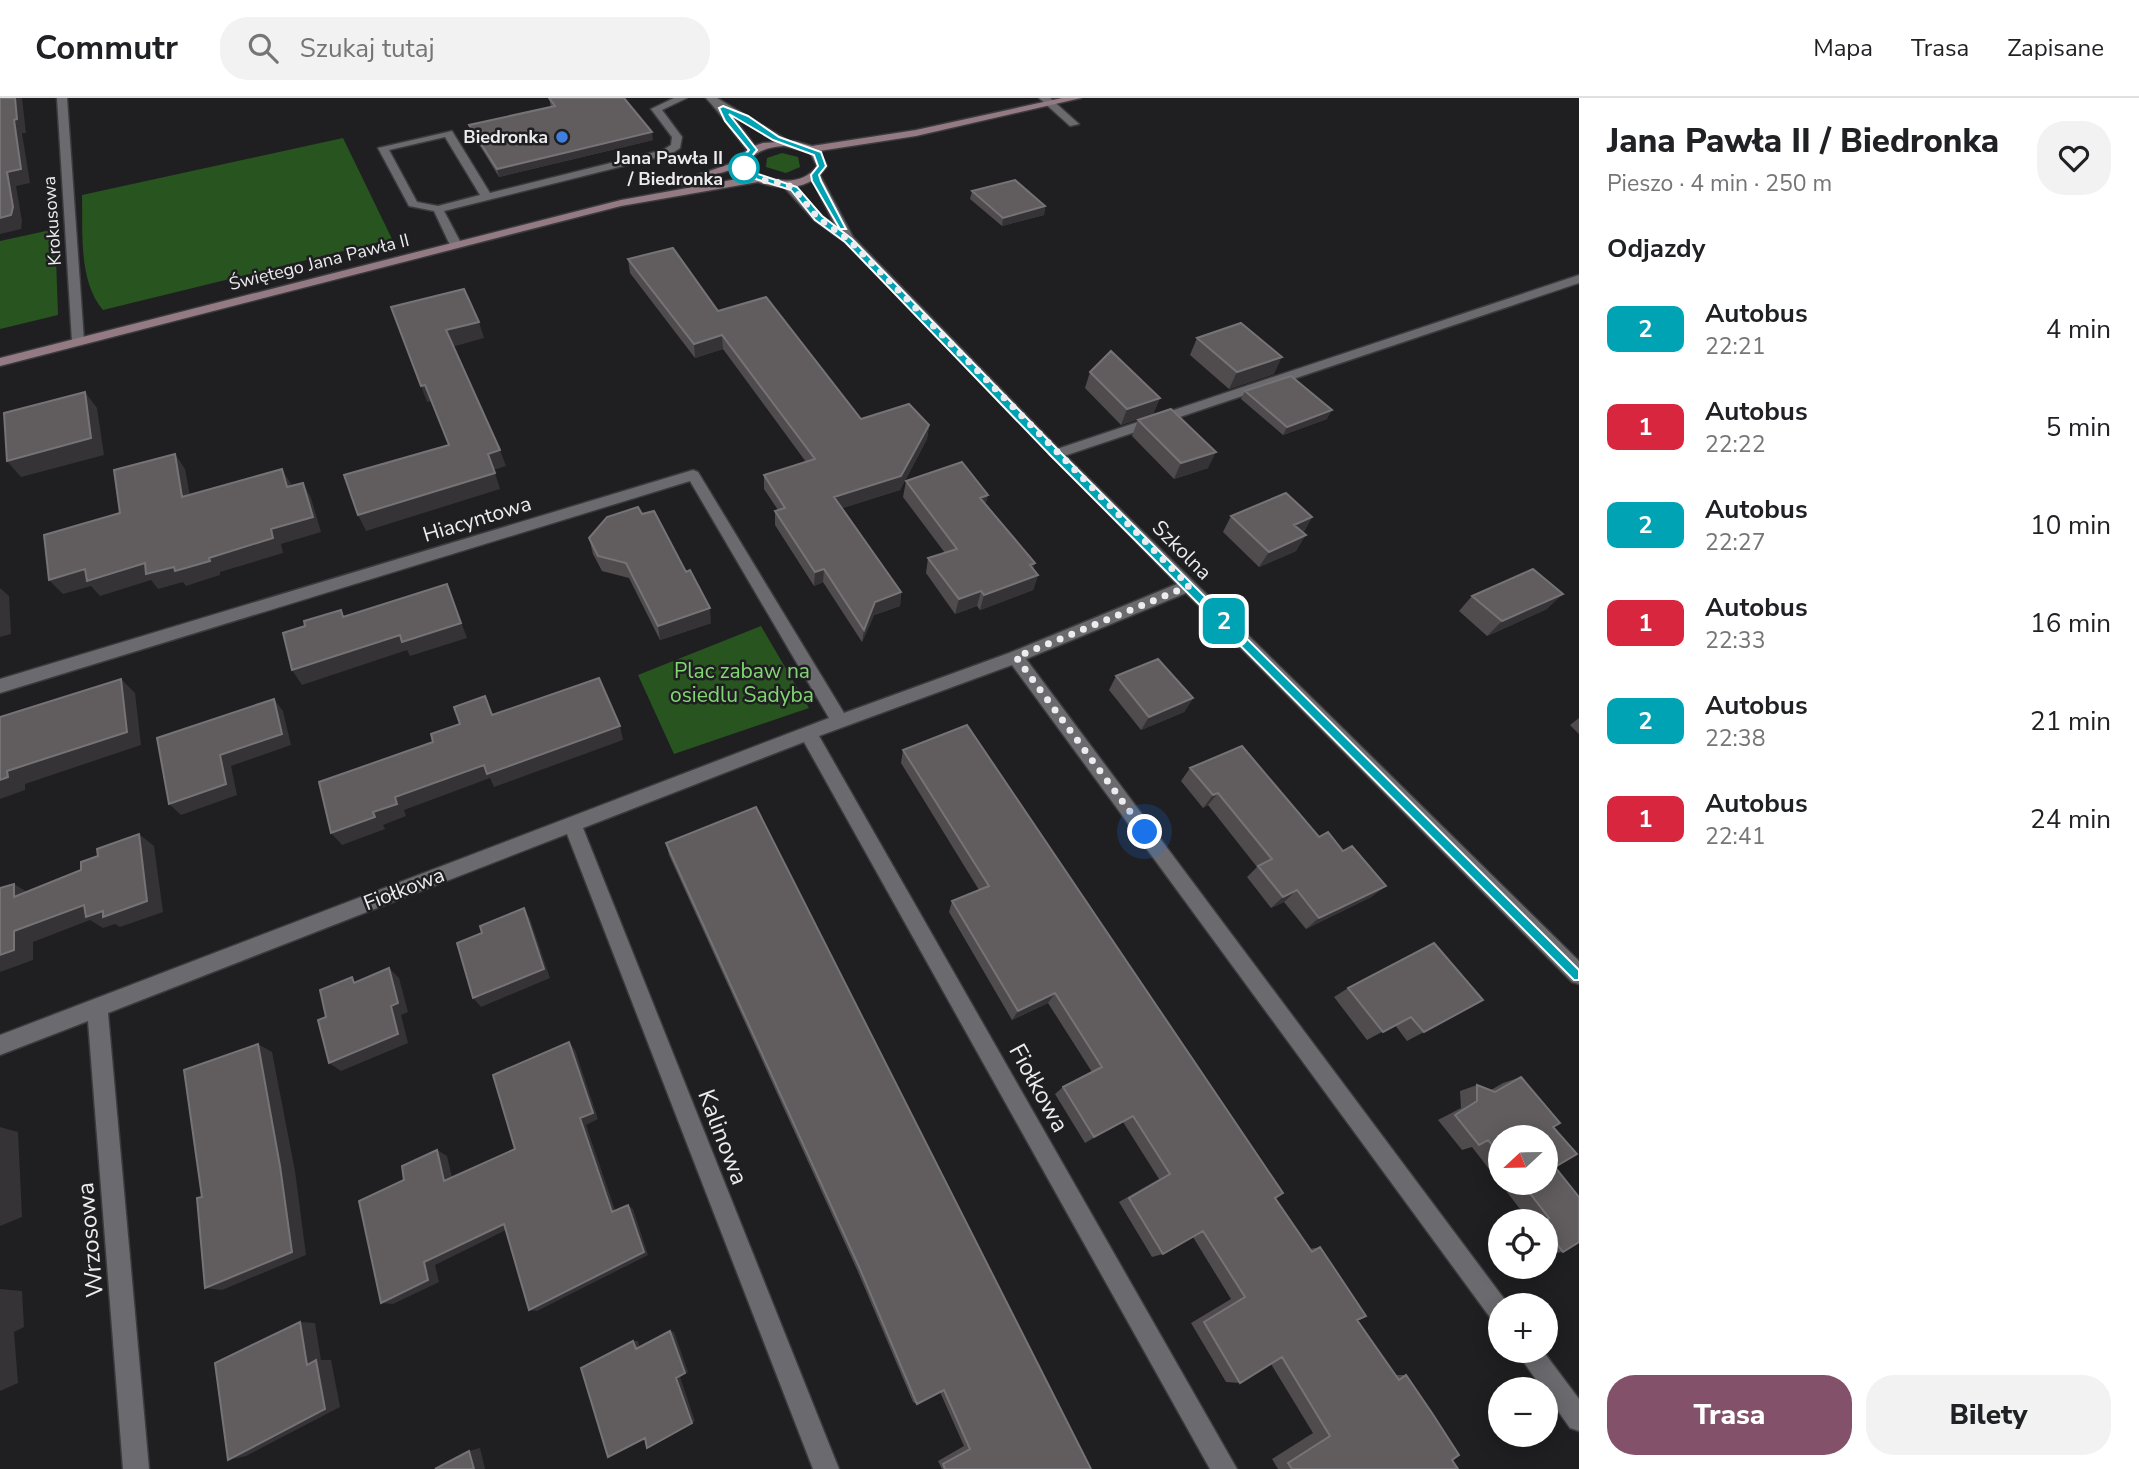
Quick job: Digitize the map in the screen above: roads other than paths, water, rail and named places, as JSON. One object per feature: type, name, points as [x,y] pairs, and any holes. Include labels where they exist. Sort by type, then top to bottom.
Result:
[{"type":"street","name":"Krokusowa","points":[[62,98],[78,341]]},
{"type":"street","points":[[487,197],[448,133],[383,148],[413,204],[438,209],[487,197],[667,152],[676,146],[677,137],[656,109],[682,98]]},
{"type":"street","points":[[711,98],[723,108],[736,112],[787,143],[811,149],[818,154],[819,170]]},
{"type":"street","points":[[786,184],[837,159],[916,134],[1047,101],[1076,98]]},
{"type":"street","points":[[1047,101],[1074,124]]},
{"type":"street","points":[[723,108],[727,119],[753,150]]},
{"type":"street","points":[[811,149],[916,134]]},
{"type":"street","points":[[757,179],[744,168],[743,162],[753,150],[787,143]]},
{"type":"street","name":"Świętego Jana Pawła II","points":[[646,197],[743,162]]},
{"type":"street","name":"Szkolna","points":[[819,170],[849,240]]},
{"type":"street","name":"Świętego Jana Pawła II","points":[[0,362],[646,197],[757,179],[786,184]]},
{"type":"street","name":"Szkolna","points":[[786,184],[818,218],[849,240],[1056,454],[1579,975]]},
{"type":"street","points":[[438,209],[456,245]]},
{"type":"street","points":[[1056,454],[1579,279]]},
{"type":"street","name":"Hiacyntowa","points":[[0,686],[693,475],[840,721]]},
{"type":"street","name":"Fiołkowa","points":[[0,1045],[808,733],[1016,657],[1189,586]]},
{"type":"street","points":[[1016,657],[1488,1296]]},
{"type":"street","name":"Fiołkowa","points":[[808,733],[1224,1469]]},
{"type":"street","name":"Kalinowa","points":[[572,824],[826,1469]]},
{"type":"street","name":"Wrzosowa","points":[[97,1007],[136,1469]]},
{"type":"street","points":[[1537,1363],[1579,1419]]},
{"type":"place","name":"Biedronka","points":[[562,137]]},
{"type":"place","name":"Jana Pawła II / Biedronka","points":[[744,168]]},
{"type":"park label","name":"Plac zabaw na osiedlu Sadyba","points":[[742,683]]}]
